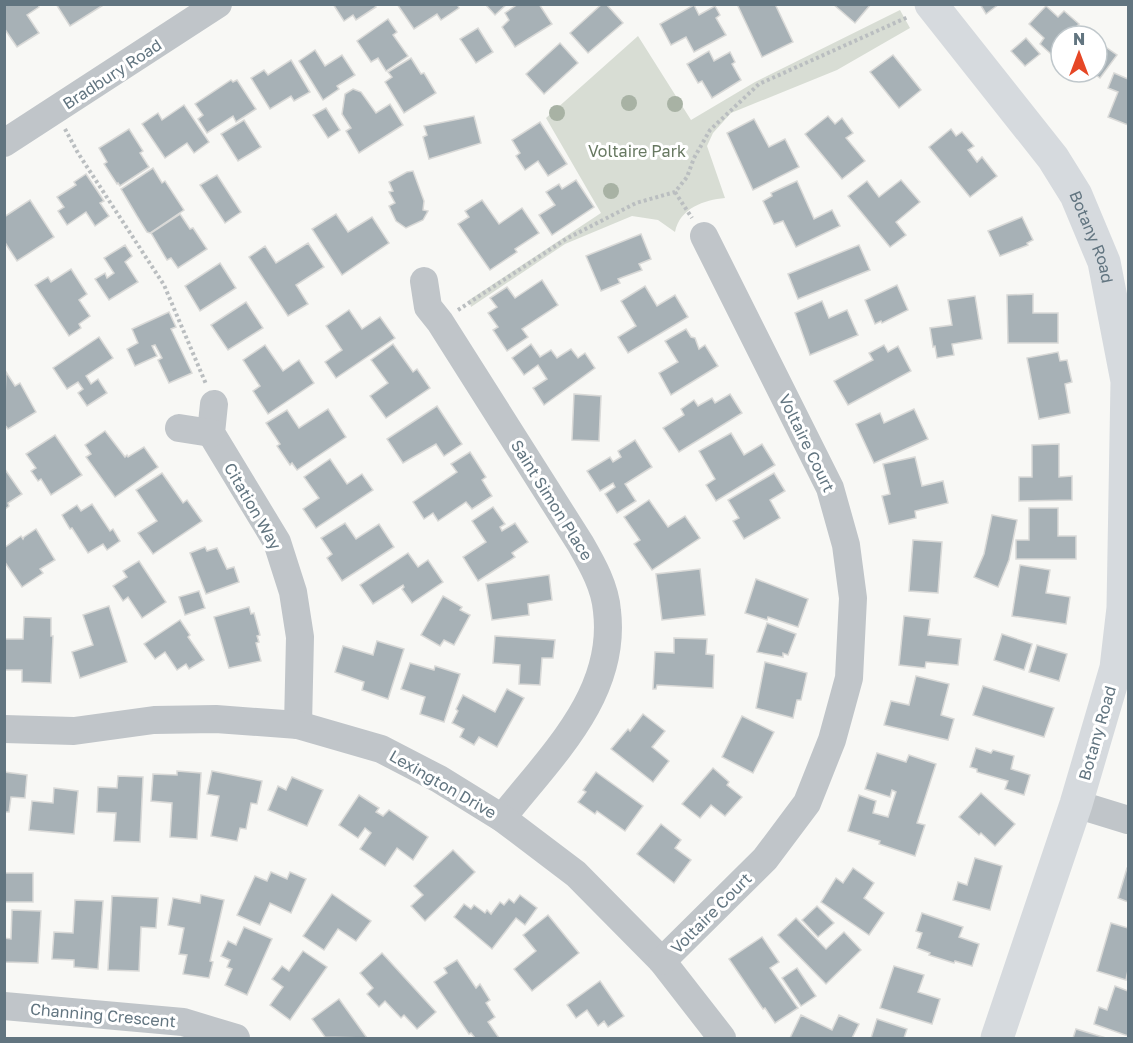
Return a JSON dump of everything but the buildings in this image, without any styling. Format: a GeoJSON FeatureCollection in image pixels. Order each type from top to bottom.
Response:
{"type":"FeatureCollection","features":[{"type":"Feature","properties":{"kind":"main road","name":"Botany Road"},"geometry":{"type":"LineString","coordinates":[[931,5],[1046,150],[1076,195],[1104,262],[1128,388],[1123,608],[1116,668],[1076,804],[998,1038]]}},
{"type":"Feature","properties":{"kind":"street","name":"Bradbury Road"},"geometry":{"type":"LineString","coordinates":[[4,143],[218,4]]}},
{"type":"Feature","properties":{"kind":"street","name":"Voltaire Court"},"geometry":{"type":"LineString","coordinates":[[662,961],[765,859],[807,803],[832,740],[850,667],[853,598],[846,544],[830,488],[704,236]]}},
{"type":"Feature","properties":{"kind":"street","name":"Saint Simon Place"},"geometry":{"type":"LineString","coordinates":[[424,281],[428,307],[440,322],[580,543],[597,572],[608,610],[607,654],[593,696],[577,724],[502,818]]}},
{"type":"Feature","properties":{"kind":"street"},"geometry":{"type":"LineString","coordinates":[[179,428],[211,433],[214,404]]}},
{"type":"Feature","properties":{"kind":"street","name":"Citation Way"},"geometry":{"type":"LineString","coordinates":[[211,433],[277,543],[293,592],[300,637],[298,724]]}},
{"type":"Feature","properties":{"kind":"street","name":"Lexington Drive"},"geometry":{"type":"LineString","coordinates":[[4,729],[74,731],[154,720],[216,719],[298,724],[381,749],[439,779],[502,818],[576,874],[662,961],[722,1038]]}},
{"type":"Feature","properties":{"kind":"street"},"geometry":{"type":"LineString","coordinates":[[1076,804],[1128,820]]}},
{"type":"Feature","properties":{"kind":"street","name":"Channing Crescent"},"geometry":{"type":"LineString","coordinates":[[4,1006],[183,1022],[236,1038]]}},
{"type":"Feature","properties":{"kind":"path"},"geometry":{"type":"LineString","coordinates":[[440,322],[566,239],[636,203],[675,192],[687,177],[694,158],[710,130],[759,84],[931,5]]}},
{"type":"Feature","properties":{"kind":"path"},"geometry":{"type":"LineString","coordinates":[[55,111],[78,153],[164,285],[214,404]]}},
{"type":"Feature","properties":{"kind":"green space","name":"Voltaire Park"},"geometry":{"type":"Polygon","coordinates":[[[900,10],[910,28],[837,70],[731,113],[713,133],[707,146],[725,198],[701,203],[687,211],[675,232],[658,220],[632,216],[565,244],[471,307],[469,300],[601,213],[546,118],[638,36],[691,120],[755,82],[900,10]]]}}]}
